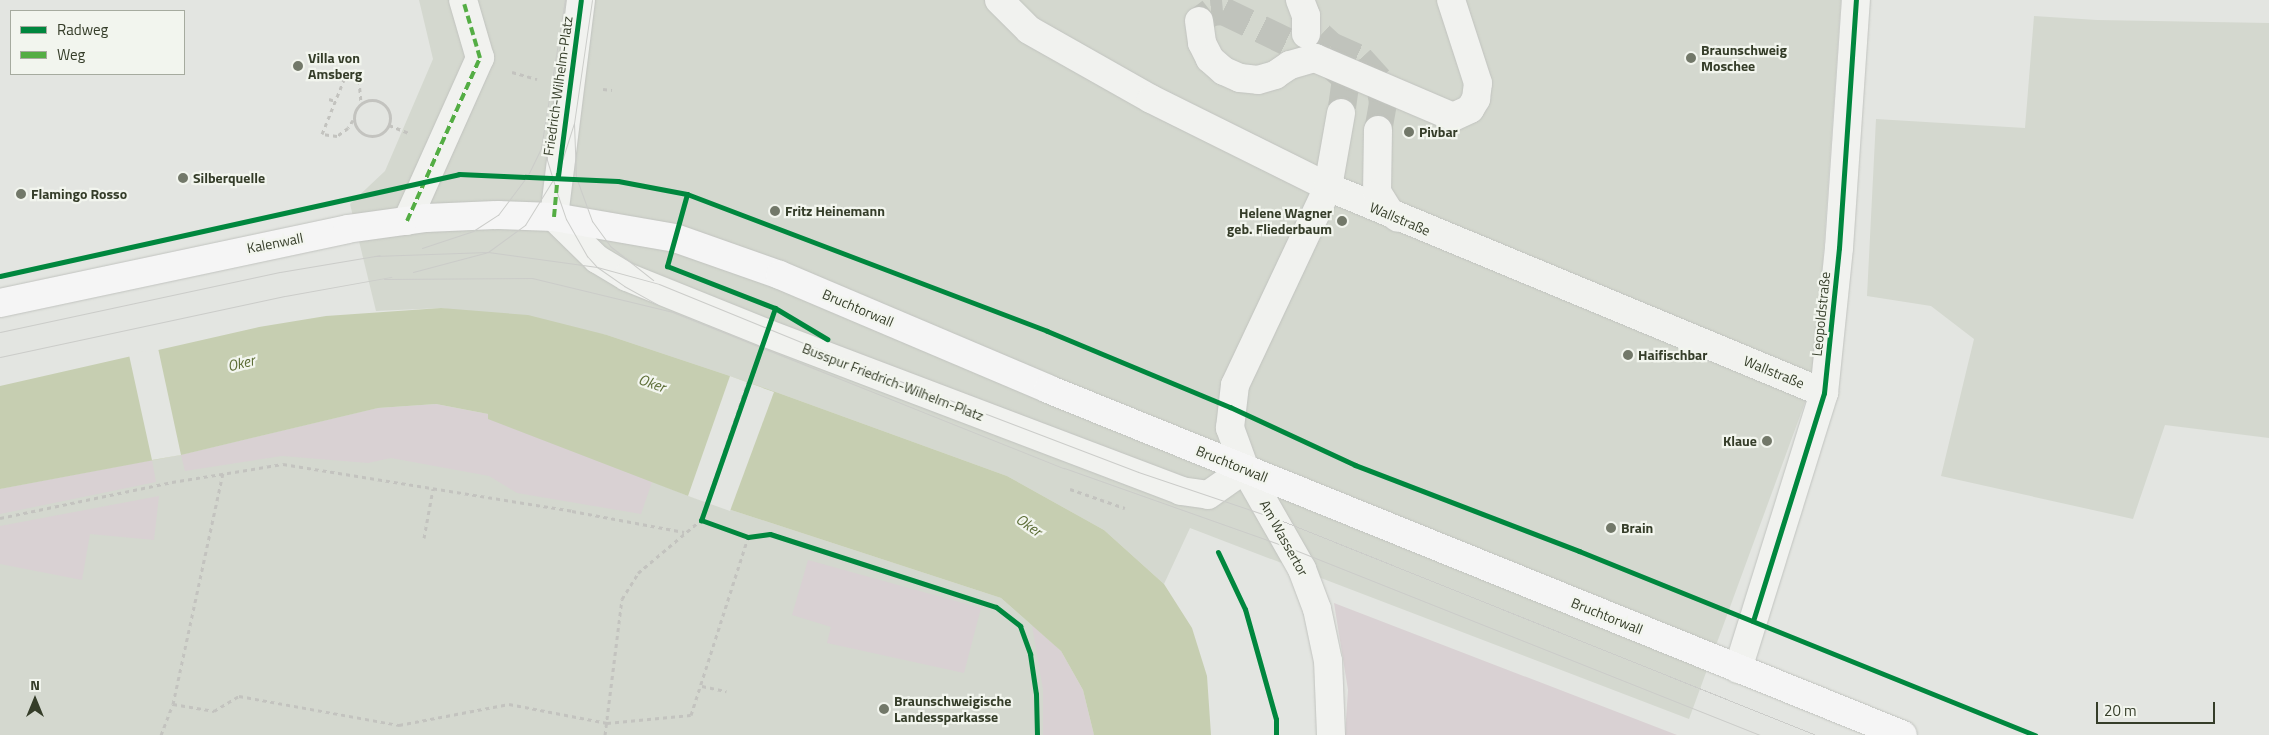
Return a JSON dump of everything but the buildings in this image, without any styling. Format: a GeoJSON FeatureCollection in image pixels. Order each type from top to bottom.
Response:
{"type":"FeatureCollection","features":[{"type":"Feature","properties":{"kind":"main road","name":"Kalenwall"},"geometry":{"type":"LineString","coordinates":[[0,303],[200,258],[347,229],[408,221],[498,215],[554,217]]}},
{"type":"Feature","properties":{"kind":"main road","name":"Bruchtorwall"},"geometry":{"type":"LineString","coordinates":[[554,217],[630,228],[696,244],[780,275],[1245,469],[1903,735]]}},
{"type":"Feature","properties":{"kind":"street"},"geometry":{"type":"LineString","coordinates":[[408,221],[480,58],[463,0]]}},
{"type":"Feature","properties":{"kind":"street","name":"Friedrich-Wilhelm-Platz"},"geometry":{"type":"LineString","coordinates":[[554,217],[581,0]]}},
{"type":"Feature","properties":{"kind":"street","name":"Wallstraße"},"geometry":{"type":"LineString","coordinates":[[999,0],[1029,30],[1151,99],[1328,187],[1403,221],[1824,393]]}},
{"type":"Feature","properties":{"kind":"street"},"geometry":{"type":"LineString","coordinates":[[1300,0],[1306,16],[1306,34]]}},
{"type":"Feature","properties":{"kind":"street"},"geometry":{"type":"LineString","coordinates":[[1199,21],[1202,43],[1210,59],[1224,71],[1240,78],[1258,80],[1275,75],[1303,59],[1315,58],[1453,117],[1470,109],[1478,83],[1451,0]]}},
{"type":"Feature","properties":{"kind":"street","name":"Leopoldstraße"},"geometry":{"type":"LineString","coordinates":[[1738,669],[1824,393],[1839,248],[1856,0]]}},
{"type":"Feature","properties":{"kind":"street","name":"Am Wassertor"},"geometry":{"type":"LineString","coordinates":[[1331,735],[1328,662],[1318,609],[1302,569],[1245,469],[1230,428],[1235,385],[1328,187],[1341,113]]}},
{"type":"Feature","properties":{"kind":"street"},"geometry":{"type":"LineString","coordinates":[[1378,130],[1377,192],[1389,212],[1403,221]]}},
{"type":"Feature","properties":{"kind":"street","name":"Busspur Friedrich-Wilhelm-Platz"},"geometry":{"type":"LineString","coordinates":[[554,217],[597,259],[627,277],[1080,455],[1181,491],[1208,495],[1245,469]]}},
{"type":"Feature","properties":{"kind":"path"},"geometry":{"type":"LineString","coordinates":[[347,72],[359,80],[361,103],[348,128],[337,136],[322,134],[335,102],[347,72]]}},
{"type":"Feature","properties":{"kind":"path"},"geometry":{"type":"LineString","coordinates":[[329,99],[335,102]]}},
{"type":"Feature","properties":{"kind":"path"},"geometry":{"type":"LineString","coordinates":[[353,120],[356,129],[364,135],[383,133],[389,125],[390,115],[387,107],[370,99],[361,103]]}},
{"type":"Feature","properties":{"kind":"path"},"geometry":{"type":"LineString","coordinates":[[389,125],[403,130]]}},
{"type":"Feature","properties":{"kind":"path"},"geometry":{"type":"LineString","coordinates":[[605,735],[622,599],[638,573],[684,532],[701,520],[709,503],[748,382]]}},
{"type":"Feature","properties":{"kind":"path"},"geometry":{"type":"LineString","coordinates":[[0,518],[223,473],[282,464],[684,532]]}},
{"type":"Feature","properties":{"kind":"path"},"geometry":{"type":"LineString","coordinates":[[161,735],[173,704],[223,473]]}},
{"type":"Feature","properties":{"kind":"path"},"geometry":{"type":"LineString","coordinates":[[424,538],[433,489]]}},
{"type":"Feature","properties":{"kind":"path"},"geometry":{"type":"LineString","coordinates":[[173,704],[214,711],[239,696],[399,725],[508,704],[607,723],[691,715],[702,686],[748,537]]}},
{"type":"Feature","properties":{"kind":"path"},"geometry":{"type":"LineString","coordinates":[[702,686],[726,691]]}},
{"type":"Feature","properties":{"kind":"shaded area"},"geometry":{"type":"Polygon","coordinates":[[[419,0],[1841,0],[1815,375],[1689,719],[1190,528],[1164,584],[1104,530],[1007,476],[748,382],[607,335],[441,308],[376,311],[350,204],[385,171],[433,59],[419,0]]]}},
{"type":"Feature","properties":{"kind":"shaded area"},"geometry":{"type":"Polygon","coordinates":[[[2034,16],[2097,20],[2269,23],[2269,438],[2165,425],[2133,519],[1941,476],[1974,339],[1931,306],[1867,296],[1876,119],[2025,128],[2034,16]]]}},
{"type":"Feature","properties":{"kind":"shaded area"},"geometry":{"type":"Polygon","coordinates":[[[436,404],[488,414],[489,419],[652,482],[641,514],[517,493],[489,476],[391,458],[368,463],[282,456],[185,471],[181,455],[378,408],[436,404]]]}},
{"type":"Feature","properties":{"kind":"shaded area","name":"Braunschweigische Landessparkasse"},"geometry":{"type":"Polygon","coordinates":[[[378,408],[488,414],[688,496],[1001,598],[1061,651],[1094,735],[0,735],[0,489],[181,455],[378,408]]]}},
{"type":"Feature","properties":{"kind":"shaded area"},"geometry":{"type":"Polygon","coordinates":[[[152,460],[156,482],[0,514],[0,489],[152,460]]]}},
{"type":"Feature","properties":{"kind":"shaded area"},"geometry":{"type":"Polygon","coordinates":[[[159,496],[154,540],[90,534],[82,580],[0,564],[0,526],[159,496]]]}},
{"type":"Feature","properties":{"kind":"shaded area"},"geometry":{"type":"Polygon","coordinates":[[[808,560],[981,608],[964,673],[827,643],[831,627],[792,615],[808,560]]]}},
{"type":"Feature","properties":{"kind":"shaded area"},"geometry":{"type":"Polygon","coordinates":[[[1334,603],[1677,735],[1345,735],[1348,690],[1334,603]]]}},
{"type":"Feature","properties":{"kind":"shaded area"},"geometry":{"type":"Polygon","coordinates":[[[1032,625],[1061,651],[1083,690],[1094,735],[1043,735],[1043,690],[1032,625]]]}},
{"type":"Feature","properties":{"kind":"water","name":"Oker"},"geometry":{"type":"Polygon","coordinates":[[[441,308],[528,315],[607,335],[748,382],[1007,476],[1104,530],[1164,584],[1192,628],[1207,676],[1211,735],[1094,735],[1083,690],[1061,651],[1001,598],[688,496],[488,419],[488,414],[436,404],[378,408],[181,455],[0,489],[0,386],[259,327],[326,316],[441,308]]]}},
{"type":"Feature","properties":{"kind":"pier"},"geometry":{"type":"Polygon","coordinates":[[[158,348],[181,455],[152,460],[129,355],[158,348]]]}},
{"type":"Feature","properties":{"kind":"pier"},"geometry":{"type":"Polygon","coordinates":[[[730,376],[774,392],[730,511],[688,496],[730,376]]]}},
{"type":"Feature","properties":{"kind":"tunnel"},"geometry":{"type":"LineString","coordinates":[[1199,21],[1211,12],[1223,11],[1327,61],[1346,79],[1341,113]]}},
{"type":"Feature","properties":{"kind":"tunnel"},"geometry":{"type":"LineString","coordinates":[[1320,36],[1331,46],[1360,59],[1379,80],[1383,103],[1378,130]]}},
{"type":"Feature","properties":{"kind":"tram line"},"geometry":{"type":"LineString","coordinates":[[422,248],[473,231],[498,215],[528,175],[541,148],[565,0]]}},
{"type":"Feature","properties":{"kind":"tram line"},"geometry":{"type":"LineString","coordinates":[[592,0],[574,123],[576,177],[592,221],[610,246],[653,280]]}},
{"type":"Feature","properties":{"kind":"tram line"},"geometry":{"type":"LineString","coordinates":[[413,272],[488,252],[525,225],[559,170],[574,123]]}},
{"type":"Feature","properties":{"kind":"tram line"},"geometry":{"type":"LineString","coordinates":[[546,140],[547,160],[566,219],[587,256],[597,267],[624,286],[657,304]]}},
{"type":"Feature","properties":{"kind":"tram line"},"geometry":{"type":"LineString","coordinates":[[374,256],[488,252],[597,267],[659,284],[845,360],[1138,472],[1275,518],[1816,735]]}},
{"type":"Feature","properties":{"kind":"tram line"},"geometry":{"type":"LineString","coordinates":[[0,332],[280,272],[380,255]]}},
{"type":"Feature","properties":{"kind":"tram line"},"geometry":{"type":"LineString","coordinates":[[0,357],[285,296],[391,277]]}},
{"type":"Feature","properties":{"kind":"tram line"},"geometry":{"type":"LineString","coordinates":[[384,279],[532,278],[673,312],[1064,468],[1290,548],[1760,735]]}},
{"type":"Feature","properties":{"kind":"marked path"},"geometry":{"type":"LineString","coordinates":[[407,221],[480,58],[463,0]]}},
{"type":"Feature","properties":{"kind":"marked path"},"geometry":{"type":"LineString","coordinates":[[554,217],[558,173]]}},
{"type":"Feature","properties":{"kind":"cycle path"},"geometry":{"type":"LineString","coordinates":[[558,176],[581,0]]}},
{"type":"Feature","properties":{"kind":"cycle path"},"geometry":{"type":"LineString","coordinates":[[1753,621],[1824,393],[1839,248],[1856,0]]}},
{"type":"Feature","properties":{"kind":"cycle path"},"geometry":{"type":"LineString","coordinates":[[0,276],[459,174],[618,181],[687,194],[1047,331],[1230,407],[1355,465],[1579,551],[2035,735]]}},
{"type":"Feature","properties":{"kind":"cycle path"},"geometry":{"type":"LineString","coordinates":[[687,194],[667,266],[775,308],[827,339]]}},
{"type":"Feature","properties":{"kind":"cycle path"},"geometry":{"type":"LineString","coordinates":[[775,308],[701,520],[748,537],[770,534],[996,607],[1020,626],[1030,654],[1036,694],[1037,735]]}},
{"type":"Feature","properties":{"kind":"cycle path"},"geometry":{"type":"LineString","coordinates":[[1218,552],[1245,609],[1276,719],[1276,735]]}},
{"type":"Feature","properties":{"kind":"place","name":"Braunschweig Moschee"},"geometry":{"type":"Point","coordinates":[1691,58]}},
{"type":"Feature","properties":{"kind":"place","name":"Villa von Amsberg"},"geometry":{"type":"Point","coordinates":[298,66]}},
{"type":"Feature","properties":{"kind":"place","name":"Pivbar"},"geometry":{"type":"Point","coordinates":[1409,132]}},
{"type":"Feature","properties":{"kind":"place","name":"Silberquelle"},"geometry":{"type":"Point","coordinates":[183,178]}},
{"type":"Feature","properties":{"kind":"place","name":"Flamingo Rosso"},"geometry":{"type":"Point","coordinates":[21,194]}},
{"type":"Feature","properties":{"kind":"place","name":"Fritz Heinemann"},"geometry":{"type":"Point","coordinates":[775,211]}},
{"type":"Feature","properties":{"kind":"place","name":"Helene Wagner geb. Fliederbaum"},"geometry":{"type":"Point","coordinates":[1342,221]}},
{"type":"Feature","properties":{"kind":"place","name":"Haifischbar"},"geometry":{"type":"Point","coordinates":[1628,355]}},
{"type":"Feature","properties":{"kind":"place","name":"Klaue"},"geometry":{"type":"Point","coordinates":[1767,441]}},
{"type":"Feature","properties":{"kind":"place","name":"Brain"},"geometry":{"type":"Point","coordinates":[1611,528]}},
{"type":"Feature","properties":{"kind":"place","name":"Braunschweigische Landessparkasse"},"geometry":{"type":"Point","coordinates":[884,709]}}]}
